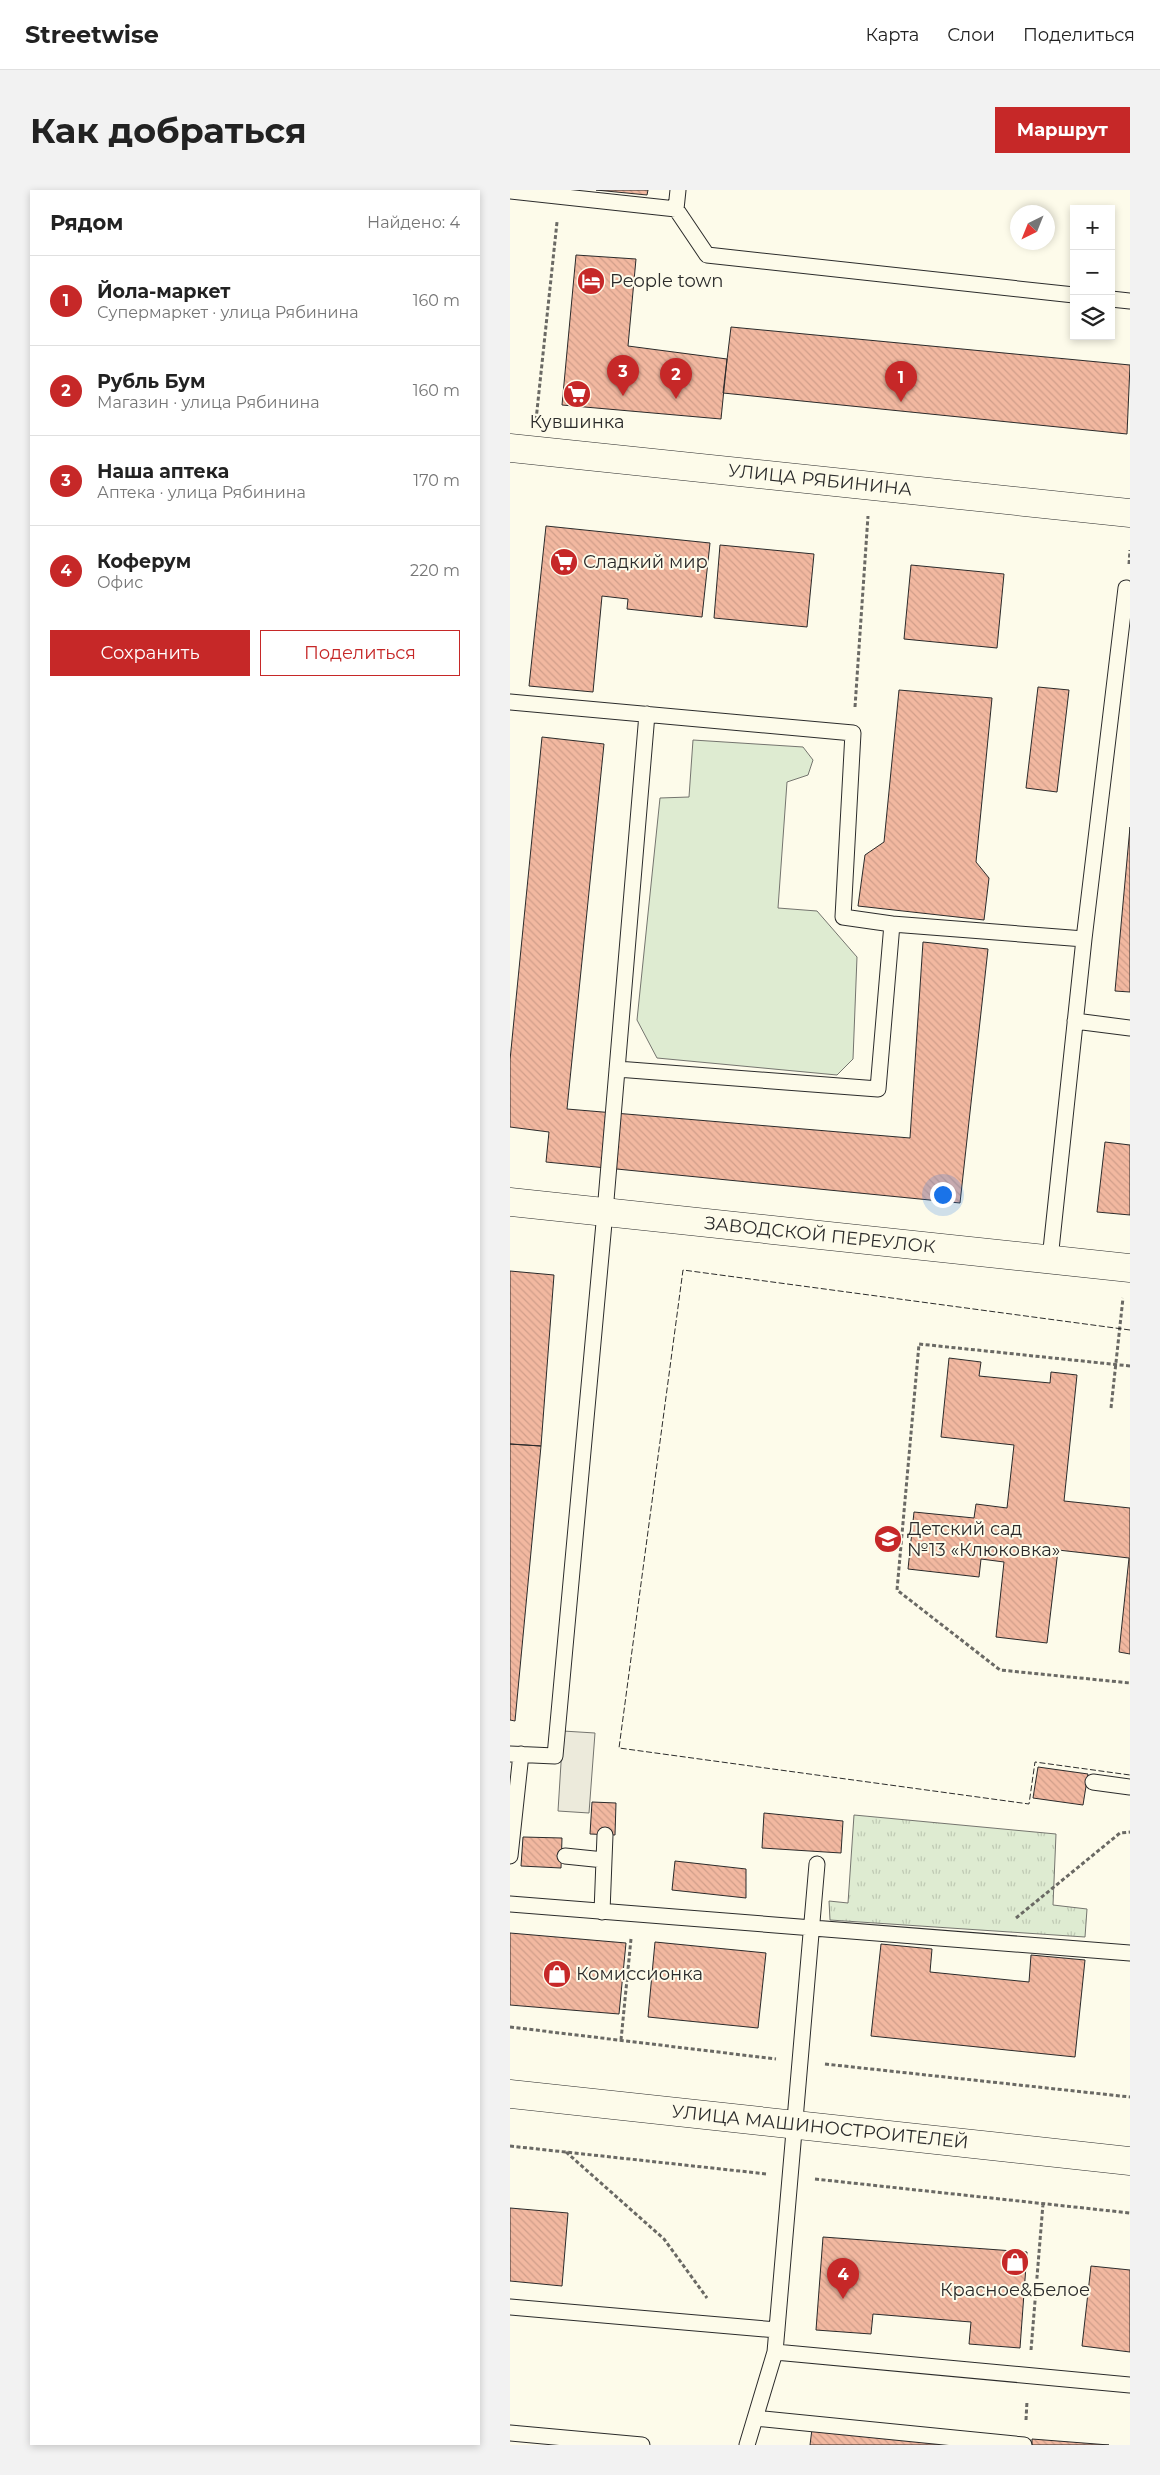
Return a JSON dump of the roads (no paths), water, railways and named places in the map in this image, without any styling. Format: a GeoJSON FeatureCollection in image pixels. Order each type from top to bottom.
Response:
{"type":"FeatureCollection","features":[{"type":"Feature","properties":{"kind":"street","name":"УЛИЦА РЯБИНИНА"},"geometry":{"type":"LineString","coordinates":[[522,449],[1130,513]]}},
{"type":"Feature","properties":{"kind":"street","name":"ЗАВОДСКОЙ ПЕРЕУЛОК"},"geometry":{"type":"LineString","coordinates":[[510,1202],[1128,1268]]}},
{"type":"Feature","properties":{"kind":"street","name":"УЛИЦА МАШИНОСТРОИТЕЛЕЙ"},"geometry":{"type":"LineString","coordinates":[[510,2094],[1130,2161]]}},
{"type":"Feature","properties":{"kind":"lane"},"geometry":{"type":"LineString","coordinates":[[678,190],[676,209],[707,255],[1070,295]]}},
{"type":"Feature","properties":{"kind":"lane"},"geometry":{"type":"LineString","coordinates":[[510,191],[676,209]]}},
{"type":"Feature","properties":{"kind":"lane"},"geometry":{"type":"LineString","coordinates":[[1115,299],[1130,301]]}},
{"type":"Feature","properties":{"kind":"lane"},"geometry":{"type":"LineString","coordinates":[[1050,1259],[1084,938],[1126,588]]}},
{"type":"Feature","properties":{"kind":"lane"},"geometry":{"type":"LineString","coordinates":[[510,702],[853,733],[843,916],[892,924],[1084,938]]}},
{"type":"Feature","properties":{"kind":"lane"},"geometry":{"type":"LineString","coordinates":[[510,1856],[516,1754],[555,1756],[605,1212],[647,714]]}},
{"type":"Feature","properties":{"kind":"lane"},"geometry":{"type":"LineString","coordinates":[[617,1069],[878,1089],[892,924]]}},
{"type":"Feature","properties":{"kind":"lane"},"geometry":{"type":"LineString","coordinates":[[1075,1021],[1130,1028]]}},
{"type":"Feature","properties":{"kind":"lane"},"geometry":{"type":"LineString","coordinates":[[1093,1782],[1130,1787]]}},
{"type":"Feature","properties":{"kind":"lane"},"geometry":{"type":"LineString","coordinates":[[602,1912],[605,1835]]}},
{"type":"Feature","properties":{"kind":"lane"},"geometry":{"type":"LineString","coordinates":[[565,1856],[604,1860]]}},
{"type":"Feature","properties":{"kind":"lane"},"geometry":{"type":"LineString","coordinates":[[746,2445],[775,2352],[817,1864]]}},
{"type":"Feature","properties":{"kind":"lane"},"geometry":{"type":"LineString","coordinates":[[510,1904],[1130,1953]]}},
{"type":"Feature","properties":{"kind":"lane"},"geometry":{"type":"LineString","coordinates":[[510,2307],[777,2330]]}},
{"type":"Feature","properties":{"kind":"lane"},"geometry":{"type":"LineString","coordinates":[[775,2352],[1130,2385]]}},
{"type":"Feature","properties":{"kind":"lane"},"geometry":{"type":"LineString","coordinates":[[755,2418],[1024,2445]]}},
{"type":"Feature","properties":{"kind":"lane"},"geometry":{"type":"LineString","coordinates":[[510,2433],[642,2445]]}},
{"type":"Feature","properties":{"kind":"place","name":"People town"},"geometry":{"type":"Point","coordinates":[591,281]}},
{"type":"Feature","properties":{"kind":"place","name":"Кувшинка"},"geometry":{"type":"Point","coordinates":[577,394]}},
{"type":"Feature","properties":{"kind":"place","name":"Наша аптека"},"geometry":{"type":"Point","coordinates":[623,396]}},
{"type":"Feature","properties":{"kind":"place","name":"Рубль Бум"},"geometry":{"type":"Point","coordinates":[676,399]}},
{"type":"Feature","properties":{"kind":"place","name":"Йола-маркет"},"geometry":{"type":"Point","coordinates":[901,402]}},
{"type":"Feature","properties":{"kind":"place","name":"Сладкий мир"},"geometry":{"type":"Point","coordinates":[564,562]}},
{"type":"Feature","properties":{"kind":"place","name":"Детский сад №13 «Клюковка»"},"geometry":{"type":"Point","coordinates":[888,1539]}},
{"type":"Feature","properties":{"kind":"place","name":"Комиссионка"},"geometry":{"type":"Point","coordinates":[557,1974]}},
{"type":"Feature","properties":{"kind":"place","name":"Красное&Белое"},"geometry":{"type":"Point","coordinates":[1015,2262]}},
{"type":"Feature","properties":{"kind":"place","name":"Коферум"},"geometry":{"type":"Point","coordinates":[843,2299]}}]}
